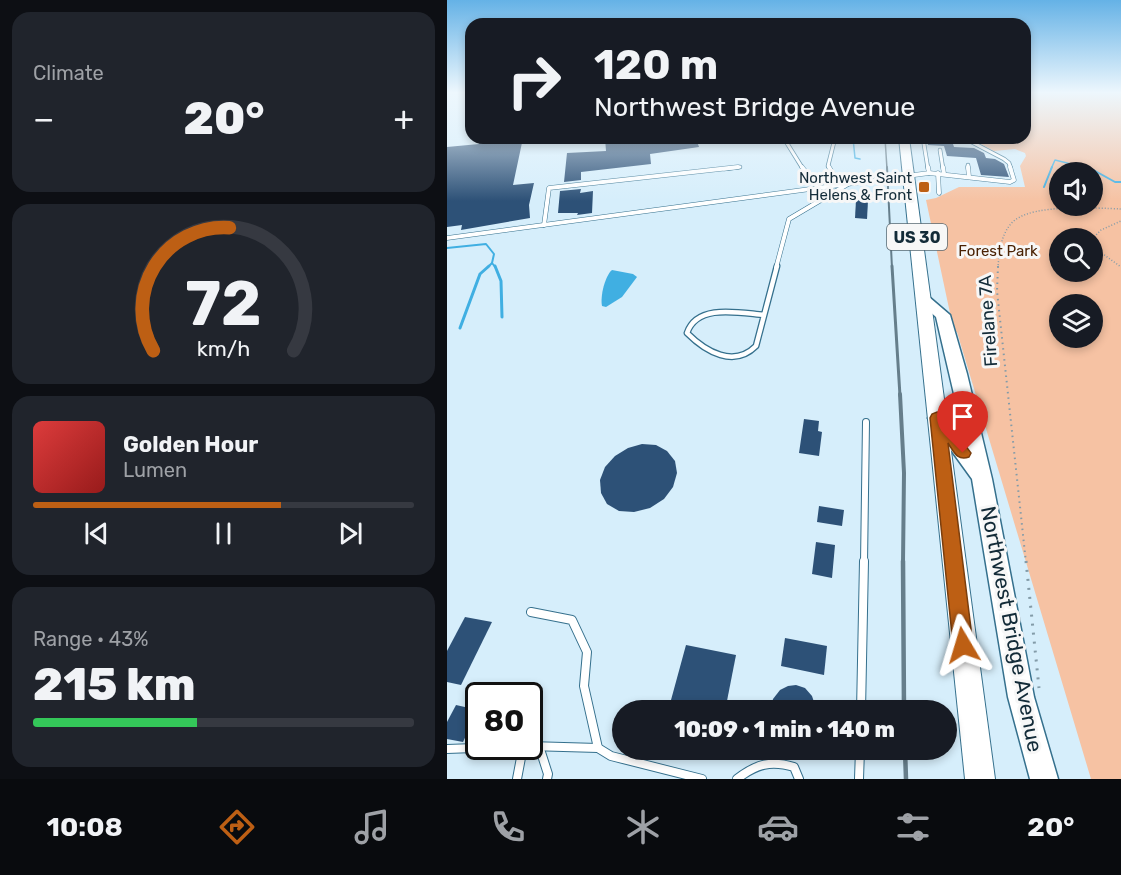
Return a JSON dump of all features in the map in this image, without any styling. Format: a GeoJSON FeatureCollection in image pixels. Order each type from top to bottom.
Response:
{"type":"FeatureCollection","features":[{"type":"Feature","properties":{"kind":"highway","name":"US 30"},"geometry":{"type":"LineString","coordinates":[[906,144],[980,779]]}},
{"type":"Feature","properties":{"kind":"main road","name":"Northwest Bridge Avenue"},"geometry":{"type":"LineString","coordinates":[[924,300],[943,315],[982,479],[1021,697],[1044,779]]}},
{"type":"Feature","properties":{"kind":"main road","name":"Northwest Bridge Avenue"},"geometry":{"type":"LineString","coordinates":[[937,418],[982,479]]}},
{"type":"Feature","properties":{"kind":"lane"},"geometry":{"type":"LineString","coordinates":[[787,144],[796,160],[819,189]]}},
{"type":"Feature","properties":{"kind":"lane"},"geometry":{"type":"LineString","coordinates":[[833,144],[828,166],[833,174],[847,184]]}},
{"type":"Feature","properties":{"kind":"lane"},"geometry":{"type":"LineString","coordinates":[[924,144],[929,173]]}},
{"type":"Feature","properties":{"kind":"lane"},"geometry":{"type":"LineString","coordinates":[[447,238],[747,196],[765,197],[909,175],[929,173],[1010,182],[1014,180],[1008,163],[975,144]]}},
{"type":"Feature","properties":{"kind":"lane"},"geometry":{"type":"LineString","coordinates":[[940,150],[944,174]]}},
{"type":"Feature","properties":{"kind":"lane"},"geometry":{"type":"LineString","coordinates":[[967,165],[969,177]]}},
{"type":"Feature","properties":{"kind":"lane"},"geometry":{"type":"LineString","coordinates":[[544,225],[549,188],[740,167]]}},
{"type":"Feature","properties":{"kind":"lane"},"geometry":{"type":"LineString","coordinates":[[938,174],[939,194]]}},
{"type":"Feature","properties":{"kind":"lane"},"geometry":{"type":"LineString","coordinates":[[764,315],[714,312],[694,320],[688,327],[687,333],[715,352],[739,358],[752,351],[756,346],[789,219],[837,193],[847,184]]}},
{"type":"Feature","properties":{"kind":"lane"},"geometry":{"type":"LineString","coordinates":[[861,700],[866,422]]}},
{"type":"Feature","properties":{"kind":"lane"},"geometry":{"type":"LineString","coordinates":[[531,612],[572,620],[587,652],[584,686],[598,748]]}},
{"type":"Feature","properties":{"kind":"lane"},"geometry":{"type":"LineString","coordinates":[[543,746],[598,748],[611,756],[702,779]]}},
{"type":"Feature","properties":{"kind":"lane"},"geometry":{"type":"LineString","coordinates":[[447,749],[465,748]]}},
{"type":"Feature","properties":{"kind":"lane"},"geometry":{"type":"LineString","coordinates":[[517,779],[521,760]]}},
{"type":"Feature","properties":{"kind":"lane"},"geometry":{"type":"LineString","coordinates":[[541,760],[548,774],[547,779]]}},
{"type":"Feature","properties":{"kind":"lane"},"geometry":{"type":"LineString","coordinates":[[737,779],[761,764],[777,760],[793,767],[799,779]]}},
{"type":"Feature","properties":{"kind":"lane"},"geometry":{"type":"LineString","coordinates":[[859,779],[860,760]]}},
{"type":"Feature","properties":{"kind":"path","name":"Firelane 7A"},"geometry":{"type":"LineString","coordinates":[[1039,696],[997,291],[997,262],[1005,234],[1015,220],[1035,213],[1087,207],[1121,209]]}},
{"type":"Feature","properties":{"kind":"path"},"geometry":{"type":"LineString","coordinates":[[1103,228],[1121,221]]}},
{"type":"Feature","properties":{"kind":"path"},"geometry":{"type":"LineString","coordinates":[[1103,254],[1121,267]]}},
{"type":"Feature","properties":{"kind":"green space","name":"Forest Park"},"geometry":{"type":"Polygon","coordinates":[[[1031,128],[1121,128],[1121,779],[1091,779],[957,332],[954,332],[926,200],[936,198],[959,187],[1025,187],[1020,166],[1026,156],[1025,153],[1015,149],[994,151],[981,144],[1031,144],[1031,128]]]}},
{"type":"Feature","properties":{"kind":"water"},"geometry":{"type":"Polygon","coordinates":[[[612,270],[633,274],[637,277],[622,297],[606,307],[602,306],[602,292],[605,281],[612,270]]]}},
{"type":"Feature","properties":{"kind":"building"},"geometry":{"type":"Polygon","coordinates":[[[522,144],[513,185],[534,183],[529,205],[530,218],[461,230],[462,225],[447,227],[447,147],[522,144]]]}},
{"type":"Feature","properties":{"kind":"building"},"geometry":{"type":"Polygon","coordinates":[[[605,144],[698,144],[699,147],[650,154],[651,164],[581,172],[581,180],[564,182],[567,153],[606,151],[605,144]]]}},
{"type":"Feature","properties":{"kind":"building"},"geometry":{"type":"Polygon","coordinates":[[[953,144],[954,147],[974,148],[984,153],[986,158],[995,159],[1004,164],[1009,177],[981,175],[976,158],[947,156],[944,146],[928,145],[953,144]]]}},
{"type":"Feature","properties":{"kind":"building"},"geometry":{"type":"Polygon","coordinates":[[[581,189],[580,193],[593,191],[592,213],[577,215],[578,213],[558,213],[560,191],[581,189]]]}},
{"type":"Feature","properties":{"kind":"building"},"geometry":{"type":"Polygon","coordinates":[[[856,200],[868,201],[867,219],[855,218],[856,200]]]}},
{"type":"Feature","properties":{"kind":"building"},"geometry":{"type":"Polygon","coordinates":[[[804,419],[819,421],[818,431],[822,432],[819,456],[799,453],[804,419]]]}},
{"type":"Feature","properties":{"kind":"building"},"geometry":{"type":"Polygon","coordinates":[[[642,444],[656,445],[667,451],[675,461],[677,473],[673,487],[664,499],[650,508],[634,512],[619,511],[607,504],[601,493],[600,480],[605,467],[615,456],[628,448],[642,444]]]}},
{"type":"Feature","properties":{"kind":"building"},"geometry":{"type":"Polygon","coordinates":[[[819,506],[844,510],[842,526],[817,522],[819,506]]]}},
{"type":"Feature","properties":{"kind":"building"},"geometry":{"type":"Polygon","coordinates":[[[816,542],[835,545],[832,578],[812,574],[816,542]]]}},
{"type":"Feature","properties":{"kind":"building"},"geometry":{"type":"Polygon","coordinates":[[[465,617],[492,622],[461,685],[447,682],[447,651],[465,617]]]}},
{"type":"Feature","properties":{"kind":"building"},"geometry":{"type":"Polygon","coordinates":[[[785,638],[827,646],[824,675],[781,666],[785,638]]]}},
{"type":"Feature","properties":{"kind":"building"},"geometry":{"type":"Polygon","coordinates":[[[686,645],[736,655],[727,700],[671,700],[686,645]]]}},
{"type":"Feature","properties":{"kind":"building"},"geometry":{"type":"Polygon","coordinates":[[[796,685],[805,688],[813,700],[773,700],[780,690],[796,685]]]}},
{"type":"Feature","properties":{"kind":"building"},"geometry":{"type":"Polygon","coordinates":[[[456,705],[465,707],[463,742],[447,739],[447,722],[456,705]]]}},
{"type":"Feature","properties":{"kind":"waterway"},"geometry":{"type":"LineString","coordinates":[[854,144],[855,158],[860,159]]}},
{"type":"Feature","properties":{"kind":"waterway"},"geometry":{"type":"LineString","coordinates":[[1054,162],[1055,160],[1063,162]]}},
{"type":"Feature","properties":{"kind":"waterway"},"geometry":{"type":"LineString","coordinates":[[1044,187],[1049,174]]}},
{"type":"Feature","properties":{"kind":"waterway"},"geometry":{"type":"LineString","coordinates":[[1103,175],[1115,182],[1121,182]]}},
{"type":"Feature","properties":{"kind":"waterway"},"geometry":{"type":"LineString","coordinates":[[447,248],[486,244],[494,254],[492,263]]}},
{"type":"Feature","properties":{"kind":"waterway"},"geometry":{"type":"LineString","coordinates":[[489,266],[492,263]]}},
{"type":"Feature","properties":{"kind":"waterway"},"geometry":{"type":"LineString","coordinates":[[492,263],[496,268]]}},
{"type":"Feature","properties":{"kind":"waterway"},"geometry":{"type":"LineString","coordinates":[[460,328],[480,274],[489,266]]}},
{"type":"Feature","properties":{"kind":"waterway"},"geometry":{"type":"LineString","coordinates":[[496,268],[501,281],[502,317]]}},
{"type":"Feature","properties":{"kind":"railway"},"geometry":{"type":"LineString","coordinates":[[885,144],[887,169]]}},
{"type":"Feature","properties":{"kind":"railway"},"geometry":{"type":"LineString","coordinates":[[887,167],[892,268]]}},
{"type":"Feature","properties":{"kind":"railway"},"geometry":{"type":"LineString","coordinates":[[892,266],[900,396]]}},
{"type":"Feature","properties":{"kind":"railway"},"geometry":{"type":"LineString","coordinates":[[900,394],[904,473],[903,562]]}},
{"type":"Feature","properties":{"kind":"railway"},"geometry":{"type":"LineString","coordinates":[[903,562],[904,700]]}},
{"type":"Feature","properties":{"kind":"railway"},"geometry":{"type":"LineString","coordinates":[[905,760],[906,779]]}},
{"type":"Feature","properties":{"kind":"place","name":"Northwest Saint Helens & Front"},"geometry":{"type":"Point","coordinates":[924,187]}},
{"type":"Feature","properties":{"kind":"route"},"geometry":{"type":"LineString","coordinates":[[963,453],[937,418],[963,645]]}}]}
